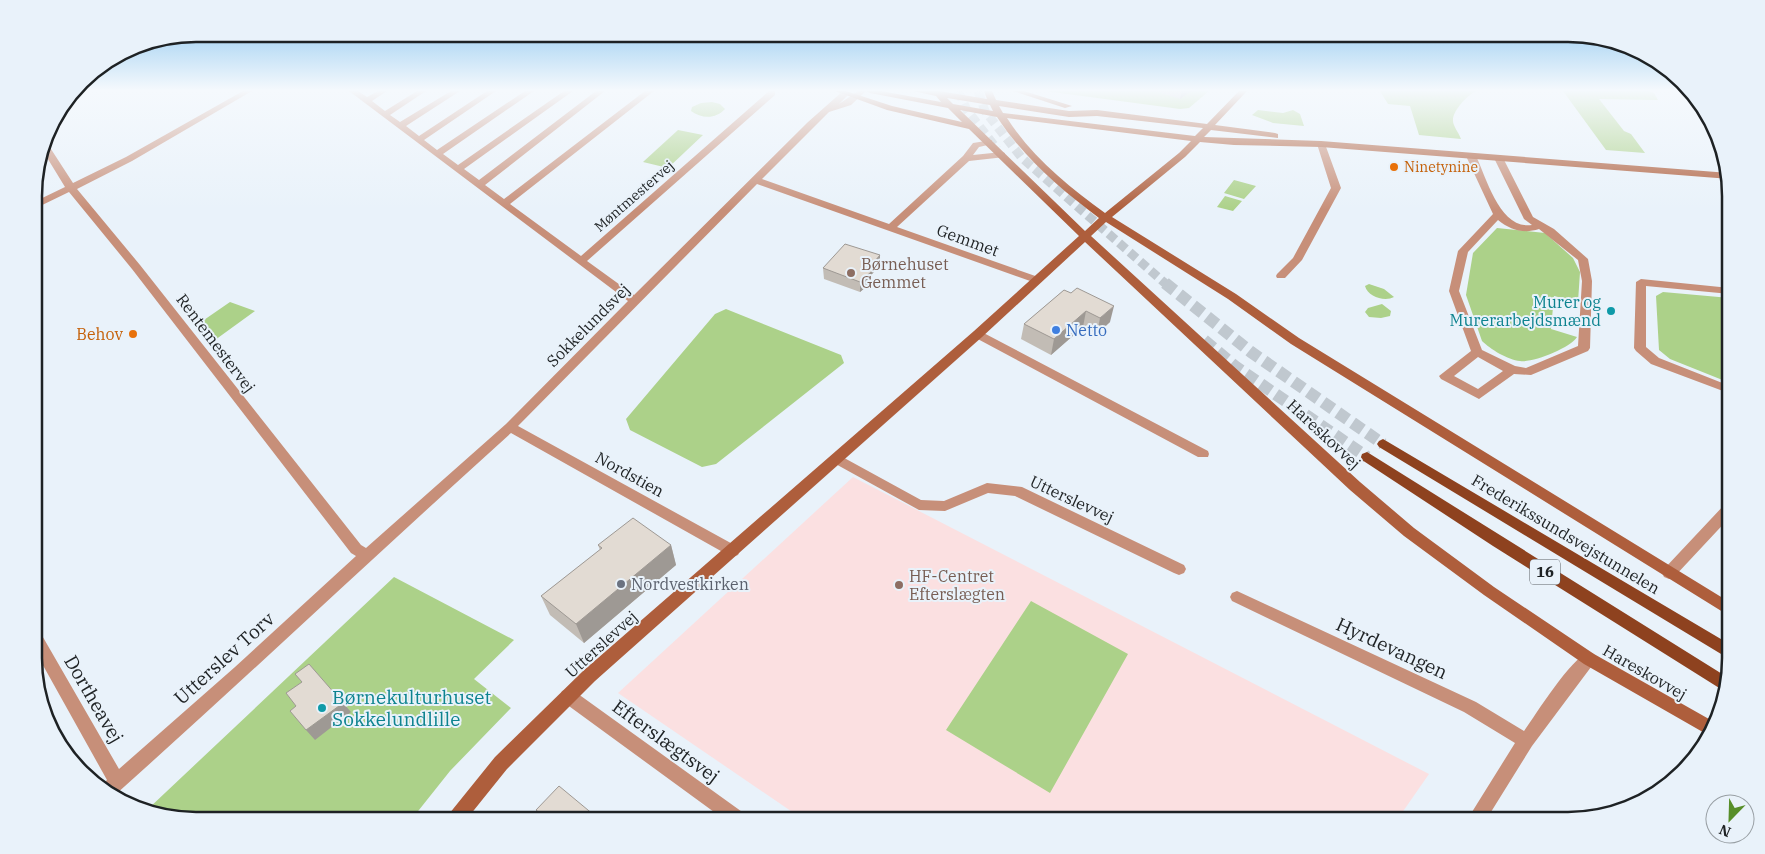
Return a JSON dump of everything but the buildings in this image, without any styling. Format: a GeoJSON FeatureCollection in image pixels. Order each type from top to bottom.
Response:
{"type":"FeatureCollection","features":[{"type":"Feature","properties":{"kind":"main road","name":"Frederikssundsvejstunnelen"},"geometry":{"type":"LineString","coordinates":[[1383,444],[1722,648]]}},
{"type":"Feature","properties":{"kind":"main road","name":"16"},"geometry":{"type":"LineString","coordinates":[[1367,457],[1506,547],[1721,681]]}},
{"type":"Feature","properties":{"kind":"street"},"geometry":{"type":"LineString","coordinates":[[43,202],[128,159],[177,131]]}},
{"type":"Feature","properties":{"kind":"street"},"geometry":{"type":"LineString","coordinates":[[406,131],[636,302]]}},
{"type":"Feature","properties":{"kind":"street"},"geometry":{"type":"LineString","coordinates":[[418,140],[432,131]]}},
{"type":"Feature","properties":{"kind":"street"},"geometry":{"type":"LineString","coordinates":[[437,154],[471,131]]}},
{"type":"Feature","properties":{"kind":"street"},"geometry":{"type":"LineString","coordinates":[[458,169],[512,131]]}},
{"type":"Feature","properties":{"kind":"street"},"geometry":{"type":"LineString","coordinates":[[478,185],[548,131]]}},
{"type":"Feature","properties":{"kind":"street"},"geometry":{"type":"LineString","coordinates":[[504,204],[598,131]]}},
{"type":"Feature","properties":{"kind":"street","name":"Møntmestervej"},"geometry":{"type":"LineString","coordinates":[[581,261],[729,131]]}},
{"type":"Feature","properties":{"kind":"street","name":"Sokkelundsvej"},"geometry":{"type":"LineString","coordinates":[[367,555],[510,427],[804,131]]}},
{"type":"Feature","properties":{"kind":"street","name":"Hareskovvej"},"geometry":{"type":"LineString","coordinates":[[978,131],[1059,213],[1347,480],[1408,532],[1489,591],[1589,659],[1707,726]]}},
{"type":"Feature","properties":{"kind":"street"},"geometry":{"type":"LineString","coordinates":[[1010,131],[1019,143],[1042,166],[1106,217],[1225,292],[1303,346],[1722,605]]}},
{"type":"Feature","properties":{"kind":"street"},"geometry":{"type":"LineString","coordinates":[[1119,131],[1234,142],[1322,144],[1721,175]]}},
{"type":"Feature","properties":{"kind":"street","name":"Utterslevvej"},"geometry":{"type":"LineString","coordinates":[[568,696],[978,334],[1106,217],[1182,155],[1206,131]]}},
{"type":"Feature","properties":{"kind":"street"},"geometry":{"type":"LineString","coordinates":[[1240,131],[1322,144]]}},
{"type":"Feature","properties":{"kind":"street"},"geometry":{"type":"LineString","coordinates":[[890,228],[966,158],[976,145],[989,142]]}},
{"type":"Feature","properties":{"kind":"street"},"geometry":{"type":"LineString","coordinates":[[1281,276],[1297,260],[1336,188],[1322,144]]}},
{"type":"Feature","properties":{"kind":"street","name":"Rentemestervej"},"geometry":{"type":"LineString","coordinates":[[49,153],[71,188],[136,266],[356,549],[367,555]]}},
{"type":"Feature","properties":{"kind":"street"},"geometry":{"type":"LineString","coordinates":[[966,158],[1002,155]]}},
{"type":"Feature","properties":{"kind":"street"},"geometry":{"type":"LineString","coordinates":[[1471,156],[1504,223],[1518,228],[1533,229],[1540,225]]}},
{"type":"Feature","properties":{"kind":"street"},"geometry":{"type":"LineString","coordinates":[[1498,158],[1529,219],[1550,231],[1583,259],[1587,281],[1584,348],[1527,372],[1512,370],[1477,352],[1454,291],[1463,251],[1498,214]]}},
{"type":"Feature","properties":{"kind":"street","name":"Gemmet"},"geometry":{"type":"LineString","coordinates":[[755,180],[1037,280]]}},
{"type":"Feature","properties":{"kind":"street"},"geometry":{"type":"LineString","coordinates":[[1722,290],[1641,282],[1640,348],[1655,361],[1722,387]]}},
{"type":"Feature","properties":{"kind":"street"},"geometry":{"type":"LineString","coordinates":[[978,334],[1203,454]]}},
{"type":"Feature","properties":{"kind":"street"},"geometry":{"type":"LineString","coordinates":[[1477,352],[1445,376],[1479,395],[1512,370]]}},
{"type":"Feature","properties":{"kind":"street","name":"Nordstien"},"geometry":{"type":"LineString","coordinates":[[510,427],[733,551]]}},
{"type":"Feature","properties":{"kind":"street","name":"Utterslevvej"},"geometry":{"type":"LineString","coordinates":[[837,459],[919,505],[945,506],[987,488],[1017,492],[1179,569]]}},
{"type":"Feature","properties":{"kind":"street"},"geometry":{"type":"LineString","coordinates":[[1669,573],[1722,517]]}},
{"type":"Feature","properties":{"kind":"street","name":"Utterslev Torv"},"geometry":{"type":"LineString","coordinates":[[113,785],[241,672],[367,555]]}},
{"type":"Feature","properties":{"kind":"street","name":"Hyrdevangen"},"geometry":{"type":"LineString","coordinates":[[1237,597],[1470,707],[1526,741]]}},
{"type":"Feature","properties":{"kind":"street","name":"Dortheavej"},"geometry":{"type":"LineString","coordinates":[[42,650],[113,785]]}},
{"type":"Feature","properties":{"kind":"street"},"geometry":{"type":"LineString","coordinates":[[1482,811],[1526,741],[1577,671],[1589,659]]}},
{"type":"Feature","properties":{"kind":"street"},"geometry":{"type":"LineString","coordinates":[[462,812],[502,762],[568,696]]}},
{"type":"Feature","properties":{"kind":"street","name":"Efterslægtsvej"},"geometry":{"type":"LineString","coordinates":[[568,696],[727,812]]}},
{"type":"Feature","properties":{"kind":"shaded area","name":"HF-Centret Efterslægten"},"geometry":{"type":"Polygon","coordinates":[[[853,477],[1429,774],[1403,811],[792,812],[618,693],[853,477]]]}},
{"type":"Feature","properties":{"kind":"green space"},"geometry":{"type":"Polygon","coordinates":[[[677,131],[703,135],[668,168],[643,162],[677,131]]]}},
{"type":"Feature","properties":{"kind":"green space"},"geometry":{"type":"Polygon","coordinates":[[[1418,131],[1457,131],[1461,139],[1419,135],[1418,131]]]}},
{"type":"Feature","properties":{"kind":"green space"},"geometry":{"type":"Polygon","coordinates":[[[1592,131],[1624,131],[1631,134],[1645,153],[1606,150],[1592,131]]]}},
{"type":"Feature","properties":{"kind":"green space"},"geometry":{"type":"Polygon","coordinates":[[[1234,180],[1256,186],[1244,199],[1224,193],[1234,180]]]}},
{"type":"Feature","properties":{"kind":"green space"},"geometry":{"type":"Polygon","coordinates":[[[1225,196],[1242,201],[1233,211],[1217,207],[1225,196]]]}},
{"type":"Feature","properties":{"kind":"green space"},"geometry":{"type":"Polygon","coordinates":[[[1497,228],[1545,233],[1573,258],[1580,272],[1578,302],[1554,296],[1551,329],[1577,337],[1567,346],[1533,360],[1520,361],[1500,354],[1482,341],[1466,295],[1473,253],[1497,228]]]}},
{"type":"Feature","properties":{"kind":"green space"},"geometry":{"type":"Polygon","coordinates":[[[1369,284],[1384,289],[1394,297],[1382,299],[1373,296],[1365,286],[1369,284]]]}},
{"type":"Feature","properties":{"kind":"green space"},"geometry":{"type":"Polygon","coordinates":[[[1663,292],[1722,297],[1722,380],[1670,359],[1659,350],[1656,296],[1663,292]]]}},
{"type":"Feature","properties":{"kind":"green space"},"geometry":{"type":"Polygon","coordinates":[[[230,302],[255,311],[215,340],[201,322],[230,302]]]}},
{"type":"Feature","properties":{"kind":"green space"},"geometry":{"type":"Polygon","coordinates":[[[1382,304],[1391,311],[1390,316],[1381,318],[1369,317],[1365,312],[1368,308],[1382,304]]]}},
{"type":"Feature","properties":{"kind":"green space"},"geometry":{"type":"Polygon","coordinates":[[[726,309],[841,355],[844,363],[716,464],[702,467],[630,430],[626,419],[715,314],[726,309]]]}},
{"type":"Feature","properties":{"kind":"green space"},"geometry":{"type":"Polygon","coordinates":[[[394,577],[514,640],[474,679],[511,708],[450,771],[417,812],[196,812],[166,809],[152,805],[394,577]]]}},
{"type":"Feature","properties":{"kind":"green space"},"geometry":{"type":"Polygon","coordinates":[[[1031,601],[1128,654],[1050,793],[946,730],[1031,601]]]}},
{"type":"Feature","properties":{"kind":"tunnel"},"geometry":{"type":"LineString","coordinates":[[983,131],[997,149]]}},
{"type":"Feature","properties":{"kind":"tunnel"},"geometry":{"type":"LineString","coordinates":[[1001,131],[1022,158],[1166,284]]}},
{"type":"Feature","properties":{"kind":"tunnel"},"geometry":{"type":"LineString","coordinates":[[1165,283],[1251,352],[1383,444]]}},
{"type":"Feature","properties":{"kind":"tunnel"},"geometry":{"type":"LineString","coordinates":[[1204,340],[1236,367],[1367,457]]}},
{"type":"Feature","properties":{"kind":"place","name":"Ninetynine"},"geometry":{"type":"Point","coordinates":[1394,167]}},
{"type":"Feature","properties":{"kind":"place","name":"Børnehuset Gemmet"},"geometry":{"type":"Point","coordinates":[851,273]}},
{"type":"Feature","properties":{"kind":"place","name":"Murer og Murerarbejdsmænd"},"geometry":{"type":"Point","coordinates":[1611,311]}},
{"type":"Feature","properties":{"kind":"place","name":"Netto"},"geometry":{"type":"Point","coordinates":[1056,330]}},
{"type":"Feature","properties":{"kind":"place","name":"Behov"},"geometry":{"type":"Point","coordinates":[133,334]}},
{"type":"Feature","properties":{"kind":"place","name":"Nordvestkirken"},"geometry":{"type":"Point","coordinates":[621,584]}},
{"type":"Feature","properties":{"kind":"place","name":"HF-Centret Efterslægten"},"geometry":{"type":"Point","coordinates":[899,585]}},
{"type":"Feature","properties":{"kind":"place","name":"Børnekulturhuset Sokkelundlille"},"geometry":{"type":"Point","coordinates":[322,708]}}]}
